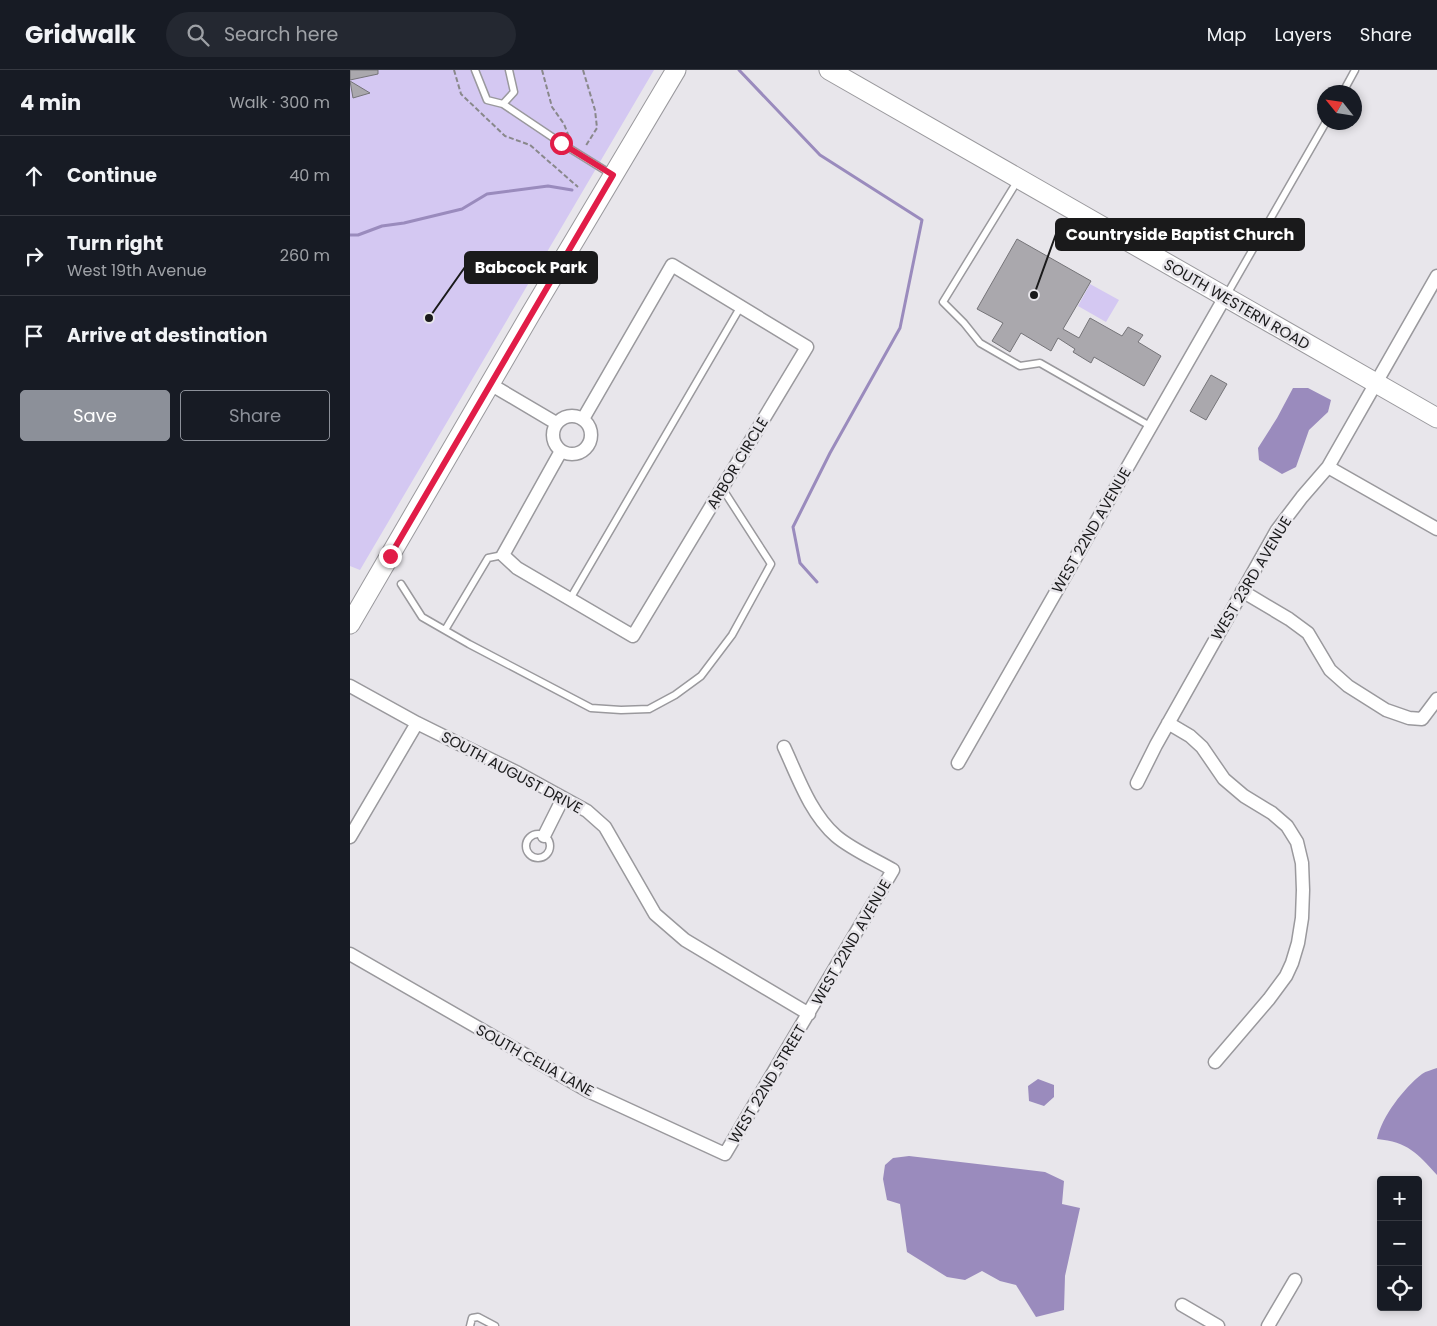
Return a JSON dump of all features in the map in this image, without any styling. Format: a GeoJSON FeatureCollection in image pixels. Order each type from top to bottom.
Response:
{"type":"FeatureCollection","features":[{"type":"Feature","properties":{"kind":"street"},"geometry":{"type":"LineString","coordinates":[[350,624],[676,70]]}},
{"type":"Feature","properties":{"kind":"street","name":"SOUTH WESTERN ROAD"},"geometry":{"type":"LineString","coordinates":[[829,70],[1437,418]]}},
{"type":"Feature","properties":{"kind":"street","name":"ARBOR CIRCLE"},"geometry":{"type":"LineString","coordinates":[[503,555],[517,568],[633,636],[807,347],[672,265],[582,419]]}},
{"type":"Feature","properties":{"kind":"street","name":"WEST 23RD AVENUE"},"geometry":{"type":"LineString","coordinates":[[1137,784],[1168,723],[1276,530],[1328,468],[1437,276]]}},
{"type":"Feature","properties":{"kind":"street","name":"WEST 22ND AVENUE"},"geometry":{"type":"LineString","coordinates":[[958,764],[1225,297]]}},
{"type":"Feature","properties":{"kind":"street"},"geometry":{"type":"LineString","coordinates":[[490,384],[556,423]]}},
{"type":"Feature","properties":{"kind":"street"},"geometry":{"type":"LineString","coordinates":[[572,416],[582,419],[587,423],[591,434],[588,446],[578,453],[572,454],[561,451],[553,441],[553,429],[556,423],[561,419],[572,416]]}},
{"type":"Feature","properties":{"kind":"street"},"geometry":{"type":"LineString","coordinates":[[503,555],[561,451]]}},
{"type":"Feature","properties":{"kind":"street"},"geometry":{"type":"LineString","coordinates":[[1328,468],[1437,529]]}},
{"type":"Feature","properties":{"kind":"street"},"geometry":{"type":"LineString","coordinates":[[1242,592],[1289,619],[1308,633],[1330,670],[1348,686],[1386,710],[1409,718],[1422,718],[1437,699]]}},
{"type":"Feature","properties":{"kind":"street","name":"SOUTH AUGUST DRIVE"},"geometry":{"type":"LineString","coordinates":[[350,686],[587,811],[605,827],[656,914],[685,940],[809,1014]]}},
{"type":"Feature","properties":{"kind":"street"},"geometry":{"type":"LineString","coordinates":[[350,837],[417,723]]}},
{"type":"Feature","properties":{"kind":"street"},"geometry":{"type":"LineString","coordinates":[[1168,723],[1190,736],[1202,748],[1224,779],[1287,826],[1297,842],[1302,863],[1302,918],[1298,943],[1292,963],[1286,976],[1269,999],[1214,1062]]}},
{"type":"Feature","properties":{"kind":"street","name":"WEST 22ND AVENUE"},"geometry":{"type":"LineString","coordinates":[[784,746],[806,796],[823,824],[838,838],[893,870],[809,1014]]}},
{"type":"Feature","properties":{"kind":"street"},"geometry":{"type":"LineString","coordinates":[[544,836],[563,798]]}},
{"type":"Feature","properties":{"kind":"street","name":"SOUTH CELIA LANE"},"geometry":{"type":"LineString","coordinates":[[350,954],[588,1091],[725,1154]]}},
{"type":"Feature","properties":{"kind":"street","name":"WEST 22ND STREET"},"geometry":{"type":"LineString","coordinates":[[725,1154],[809,1014]]}},
{"type":"Feature","properties":{"kind":"street"},"geometry":{"type":"LineString","coordinates":[[1268,1326],[1295,1280]]}},
{"type":"Feature","properties":{"kind":"street"},"geometry":{"type":"LineString","coordinates":[[1182,1305],[1218,1326]]}},
{"type":"Feature","properties":{"kind":"lane"},"geometry":{"type":"LineString","coordinates":[[476,70],[487,100],[503,104],[613,175]]}},
{"type":"Feature","properties":{"kind":"lane"},"geometry":{"type":"LineString","coordinates":[[503,104],[514,92],[508,70]]}},
{"type":"Feature","properties":{"kind":"lane"},"geometry":{"type":"LineString","coordinates":[[1347,85],[1355,70]]}},
{"type":"Feature","properties":{"kind":"lane"},"geometry":{"type":"LineString","coordinates":[[1225,297],[1321,130]]}},
{"type":"Feature","properties":{"kind":"lane"},"geometry":{"type":"LineString","coordinates":[[1019,179],[943,302],[964,323],[980,343],[1020,366],[1040,363],[1150,426]]}},
{"type":"Feature","properties":{"kind":"lane"},"geometry":{"type":"LineString","coordinates":[[570,599],[740,306]]}},
{"type":"Feature","properties":{"kind":"lane"},"geometry":{"type":"LineString","coordinates":[[401,584],[422,617],[591,708],[649,709],[675,695],[701,676],[732,635],[771,564],[722,488]]}},
{"type":"Feature","properties":{"kind":"lane"},"geometry":{"type":"LineString","coordinates":[[445,630],[488,558],[503,555]]}},
{"type":"Feature","properties":{"kind":"lane"},"geometry":{"type":"LineString","coordinates":[[470,1326],[472,1318],[478,1317],[495,1326]]}},
{"type":"Feature","properties":{"kind":"path"},"geometry":{"type":"LineString","coordinates":[[454,70],[461,94],[505,136],[530,145],[578,187]]}},
{"type":"Feature","properties":{"kind":"path"},"geometry":{"type":"LineString","coordinates":[[542,70],[552,107],[564,124],[571,143],[580,154],[597,128],[595,110],[583,70]]}},
{"type":"Feature","properties":{"kind":"shaded area"},"geometry":{"type":"Polygon","coordinates":[[[350,70],[654,70],[360,570],[350,566],[350,70]]]}},
{"type":"Feature","properties":{"kind":"shaded area"},"geometry":{"type":"Polygon","coordinates":[[[1090,284],[1119,300],[1106,322],[1078,306],[1090,284]]]}},
{"type":"Feature","properties":{"kind":"shaded area"},"geometry":{"type":"Polygon","coordinates":[[[1293,388],[1308,388],[1331,400],[1328,412],[1309,430],[1296,467],[1282,474],[1259,460],[1258,448],[1293,388]]]}},
{"type":"Feature","properties":{"kind":"shaded area"},"geometry":{"type":"Polygon","coordinates":[[[1437,1068],[1437,1175],[1411,1150],[1397,1143],[1377,1139],[1384,1121],[1401,1095],[1422,1074],[1437,1068]]]}},
{"type":"Feature","properties":{"kind":"shaded area"},"geometry":{"type":"Polygon","coordinates":[[[1038,1079],[1054,1085],[1054,1097],[1044,1106],[1029,1101],[1028,1086],[1038,1079]]]}},
{"type":"Feature","properties":{"kind":"shaded area"},"geometry":{"type":"Polygon","coordinates":[[[909,1156],[1045,1172],[1064,1181],[1062,1204],[1080,1208],[1065,1276],[1064,1310],[1036,1317],[1016,1285],[1000,1281],[982,1271],[965,1280],[947,1277],[907,1252],[900,1204],[887,1200],[883,1179],[885,1165],[893,1158],[909,1156]]]}},
{"type":"Feature","properties":{"kind":"building"},"geometry":{"type":"Polygon","coordinates":[[[350,70],[378,70],[378,74],[350,80],[350,70]]]}},
{"type":"Feature","properties":{"kind":"building"},"geometry":{"type":"Polygon","coordinates":[[[350,81],[370,93],[353,98],[350,81]]]}},
{"type":"Feature","properties":{"kind":"building"},"geometry":{"type":"Polygon","coordinates":[[[1017,239],[1091,281],[1063,329],[1079,338],[1090,318],[1122,336],[1128,327],[1143,335],[1138,342],[1161,356],[1144,386],[1094,357],[1091,363],[1073,352],[1075,349],[1058,338],[1051,351],[1021,333],[1010,352],[992,341],[1003,323],[977,309],[1017,239]]]}},
{"type":"Feature","properties":{"kind":"building"},"geometry":{"type":"Polygon","coordinates":[[[1211,375],[1227,384],[1206,420],[1190,411],[1211,375]]]}},
{"type":"Feature","properties":{"kind":"waterway"},"geometry":{"type":"LineString","coordinates":[[739,70],[820,155],[922,220],[900,328],[830,453],[793,527],[800,563],[817,582]]}},
{"type":"Feature","properties":{"kind":"waterway"},"geometry":{"type":"LineString","coordinates":[[350,235],[358,235],[382,226],[404,223],[462,209],[487,194],[548,186],[572,190]]}},
{"type":"Feature","properties":{"kind":"place","name":"Countryside Baptist Church"},"geometry":{"type":"Point","coordinates":[1034,295]}},
{"type":"Feature","properties":{"kind":"place","name":"Babcock Park"},"geometry":{"type":"Point","coordinates":[429,318]}},
{"type":"Feature","properties":{"kind":"route"},"geometry":{"type":"LineString","coordinates":[[390,556],[613,175],[561,143]]}}]}
